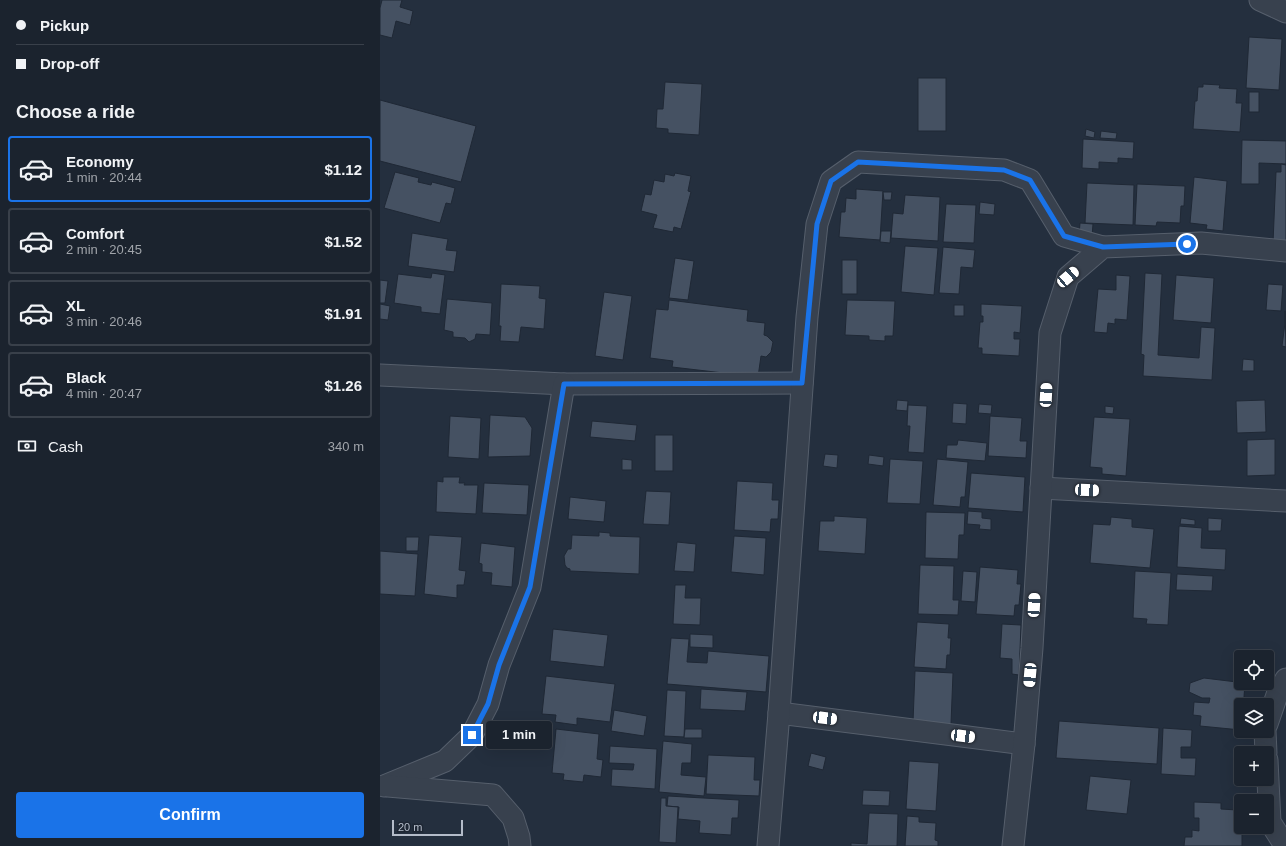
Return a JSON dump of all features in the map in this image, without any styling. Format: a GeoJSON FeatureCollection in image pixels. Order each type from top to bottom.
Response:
{"type":"FeatureCollection","features":[{"type":"Feature","properties":{"kind":"street"},"geometry":{"type":"LineString","coordinates":[[1260,0],[1286,12]]}},
{"type":"Feature","properties":{"kind":"street"},"geometry":{"type":"LineString","coordinates":[[768,846],[802,383],[817,224],[831,181],[858,162],[1004,170],[1030,180],[1064,236],[1103,247],[1201,243],[1286,251]]}},
{"type":"Feature","properties":{"kind":"street"},"geometry":{"type":"LineString","coordinates":[[1013,846],[1024,744],[1032,648],[1050,333],[1068,277],[1103,247]]}},
{"type":"Feature","properties":{"kind":"street"},"geometry":{"type":"LineString","coordinates":[[380,375],[564,384],[802,383]]}},
{"type":"Feature","properties":{"kind":"street"},"geometry":{"type":"LineString","coordinates":[[382,785],[445,761],[472,735],[488,704],[499,665],[530,587],[564,384]]}},
{"type":"Feature","properties":{"kind":"street"},"geometry":{"type":"LineString","coordinates":[[1041,488],[1286,501]]}},
{"type":"Feature","properties":{"kind":"street"},"geometry":{"type":"LineString","coordinates":[[1274,704],[1286,679]]}},
{"type":"Feature","properties":{"kind":"street"},"geometry":{"type":"LineString","coordinates":[[779,712],[1024,744]]}},
{"type":"Feature","properties":{"kind":"street"},"geometry":{"type":"LineString","coordinates":[[382,785],[493,794],[513,818],[519,837],[520,846]]}},
{"type":"Feature","properties":{"kind":"street"},"geometry":{"type":"LineString","coordinates":[[1268,786],[1270,822],[1284,844]]}},
{"type":"Feature","properties":{"kind":"building"},"geometry":{"type":"Polygon","coordinates":[[[382,0],[402,0],[400,7],[413,11],[410,25],[396,21],[392,38],[380,35],[380,8],[382,0]]]}},
{"type":"Feature","properties":{"kind":"building"},"geometry":{"type":"Polygon","coordinates":[[[1249,37],[1282,39],[1279,90],[1246,88],[1249,37]]]}},
{"type":"Feature","properties":{"kind":"building"},"geometry":{"type":"Polygon","coordinates":[[[918,78],[946,78],[946,131],[918,131],[918,78]]]}},
{"type":"Feature","properties":{"kind":"building"},"geometry":{"type":"Polygon","coordinates":[[[665,82],[702,84],[699,135],[668,133],[668,129],[656,128],[657,109],[663,109],[665,82]]]}},
{"type":"Feature","properties":{"kind":"building"},"geometry":{"type":"Polygon","coordinates":[[[1203,84],[1220,85],[1219,88],[1237,89],[1236,103],[1242,103],[1240,132],[1193,129],[1195,101],[1197,101],[1198,87],[1203,87],[1203,84]]]}},
{"type":"Feature","properties":{"kind":"building"},"geometry":{"type":"Polygon","coordinates":[[[1249,92],[1259,92],[1259,112],[1249,112],[1249,92]]]}},
{"type":"Feature","properties":{"kind":"building"},"geometry":{"type":"Polygon","coordinates":[[[380,100],[476,126],[461,182],[380,161],[380,100]]]}},
{"type":"Feature","properties":{"kind":"building"},"geometry":{"type":"Polygon","coordinates":[[[1086,129],[1095,132],[1094,138],[1085,136],[1086,129]]]}},
{"type":"Feature","properties":{"kind":"building"},"geometry":{"type":"Polygon","coordinates":[[[1101,131],[1117,133],[1116,139],[1100,138],[1101,131]]]}},
{"type":"Feature","properties":{"kind":"building"},"geometry":{"type":"Polygon","coordinates":[[[1083,139],[1134,142],[1133,159],[1118,158],[1118,163],[1099,162],[1099,169],[1082,168],[1083,139]]]}},
{"type":"Feature","properties":{"kind":"building"},"geometry":{"type":"Polygon","coordinates":[[[1242,140],[1286,141],[1286,164],[1259,163],[1259,184],[1241,184],[1242,140]]]}},
{"type":"Feature","properties":{"kind":"building"},"geometry":{"type":"Polygon","coordinates":[[[1281,164],[1286,165],[1286,243],[1273,243],[1276,172],[1281,172],[1281,164]]]}},
{"type":"Feature","properties":{"kind":"building"},"geometry":{"type":"Polygon","coordinates":[[[395,172],[419,178],[418,182],[431,185],[432,182],[455,188],[451,204],[446,203],[440,223],[384,208],[395,172]]]}},
{"type":"Feature","properties":{"kind":"building"},"geometry":{"type":"Polygon","coordinates":[[[675,173],[691,176],[688,191],[691,192],[681,229],[674,227],[673,232],[653,228],[657,215],[641,211],[645,194],[651,195],[654,180],[664,182],[665,174],[674,176],[675,173]]]}},
{"type":"Feature","properties":{"kind":"building"},"geometry":{"type":"Polygon","coordinates":[[[1194,177],[1227,181],[1223,231],[1206,229],[1207,225],[1190,223],[1194,177]]]}},
{"type":"Feature","properties":{"kind":"building"},"geometry":{"type":"Polygon","coordinates":[[[1087,183],[1134,185],[1133,225],[1085,223],[1087,183]]]}},
{"type":"Feature","properties":{"kind":"building"},"geometry":{"type":"Polygon","coordinates":[[[1137,184],[1185,186],[1184,206],[1181,206],[1180,223],[1157,222],[1156,226],[1135,225],[1137,184]]]}},
{"type":"Feature","properties":{"kind":"building"},"geometry":{"type":"Polygon","coordinates":[[[856,189],[883,191],[880,240],[839,237],[841,212],[845,212],[846,198],[856,199],[856,189]]]}},
{"type":"Feature","properties":{"kind":"building"},"geometry":{"type":"Polygon","coordinates":[[[883,192],[892,192],[891,200],[884,200],[883,192]]]}},
{"type":"Feature","properties":{"kind":"building"},"geometry":{"type":"Polygon","coordinates":[[[905,195],[940,197],[938,241],[891,238],[893,213],[903,214],[905,195]]]}},
{"type":"Feature","properties":{"kind":"building"},"geometry":{"type":"Polygon","coordinates":[[[980,202],[995,204],[994,215],[979,214],[980,202]]]}},
{"type":"Feature","properties":{"kind":"building"},"geometry":{"type":"Polygon","coordinates":[[[946,204],[976,205],[974,243],[943,242],[946,204]]]}},
{"type":"Feature","properties":{"kind":"building"},"geometry":{"type":"Polygon","coordinates":[[[1080,223],[1093,224],[1092,237],[1079,236],[1080,223]]]}},
{"type":"Feature","properties":{"kind":"building"},"geometry":{"type":"Polygon","coordinates":[[[881,231],[891,231],[890,243],[880,242],[881,231]]]}},
{"type":"Feature","properties":{"kind":"building"},"geometry":{"type":"Polygon","coordinates":[[[412,233],[448,239],[446,250],[457,251],[454,272],[408,266],[412,233]]]}},
{"type":"Feature","properties":{"kind":"building"},"geometry":{"type":"Polygon","coordinates":[[[905,246],[938,248],[934,295],[901,292],[905,246]]]}},
{"type":"Feature","properties":{"kind":"building"},"geometry":{"type":"Polygon","coordinates":[[[943,247],[975,250],[973,268],[961,267],[959,294],[939,293],[943,247]]]}},
{"type":"Feature","properties":{"kind":"building"},"geometry":{"type":"Polygon","coordinates":[[[675,258],[694,261],[688,300],[669,298],[675,258]]]}},
{"type":"Feature","properties":{"kind":"building"},"geometry":{"type":"Polygon","coordinates":[[[842,260],[857,260],[857,294],[842,294],[842,260]]]}},
{"type":"Feature","properties":{"kind":"building"},"geometry":{"type":"Polygon","coordinates":[[[432,273],[445,275],[440,314],[421,312],[421,307],[394,303],[398,274],[431,278],[432,273]]]}},
{"type":"Feature","properties":{"kind":"building"},"geometry":{"type":"Polygon","coordinates":[[[1145,273],[1162,274],[1158,355],[1199,358],[1201,327],[1215,328],[1212,380],[1143,376],[1144,355],[1141,354],[1145,273]]]}},
{"type":"Feature","properties":{"kind":"building"},"geometry":{"type":"Polygon","coordinates":[[[1116,275],[1130,276],[1127,320],[1115,319],[1115,324],[1108,323],[1107,333],[1094,332],[1098,289],[1116,290],[1116,275]]]}},
{"type":"Feature","properties":{"kind":"building"},"geometry":{"type":"Polygon","coordinates":[[[1176,275],[1214,278],[1211,323],[1173,320],[1176,275]]]}},
{"type":"Feature","properties":{"kind":"building"},"geometry":{"type":"Polygon","coordinates":[[[380,280],[388,281],[385,303],[380,303],[380,280]]]}},
{"type":"Feature","properties":{"kind":"building"},"geometry":{"type":"Polygon","coordinates":[[[501,284],[540,286],[539,298],[546,299],[544,329],[521,327],[519,342],[500,341],[501,326],[499,326],[501,284]]]}},
{"type":"Feature","properties":{"kind":"building"},"geometry":{"type":"Polygon","coordinates":[[[1268,284],[1283,285],[1281,311],[1266,310],[1268,284]]]}},
{"type":"Feature","properties":{"kind":"building"},"geometry":{"type":"Polygon","coordinates":[[[604,292],[632,296],[623,360],[595,356],[604,292]]]}},
{"type":"Feature","properties":{"kind":"building"},"geometry":{"type":"Polygon","coordinates":[[[447,299],[492,303],[490,335],[476,334],[475,339],[469,342],[465,338],[453,337],[453,332],[444,330],[447,299]]]}},
{"type":"Feature","properties":{"kind":"building"},"geometry":{"type":"Polygon","coordinates":[[[669,300],[748,310],[747,321],[765,323],[764,335],[773,342],[771,352],[766,357],[761,356],[758,377],[672,367],[673,361],[650,358],[656,309],[668,310],[669,300]]]}},
{"type":"Feature","properties":{"kind":"building"},"geometry":{"type":"Polygon","coordinates":[[[847,300],[895,301],[893,336],[885,336],[885,341],[869,340],[869,336],[845,335],[847,300]]]}},
{"type":"Feature","properties":{"kind":"building"},"geometry":{"type":"Polygon","coordinates":[[[380,304],[390,306],[388,320],[380,319],[380,304]]]}},
{"type":"Feature","properties":{"kind":"building"},"geometry":{"type":"Polygon","coordinates":[[[981,304],[1022,306],[1020,333],[1014,332],[1014,339],[1020,339],[1019,356],[982,354],[982,348],[978,348],[980,322],[983,322],[983,316],[981,316],[981,304]]]}},
{"type":"Feature","properties":{"kind":"building"},"geometry":{"type":"Polygon","coordinates":[[[954,305],[964,305],[964,316],[954,316],[954,305]]]}},
{"type":"Feature","properties":{"kind":"building"},"geometry":{"type":"Polygon","coordinates":[[[1285,311],[1286,347],[1282,346],[1285,311]]]}},
{"type":"Feature","properties":{"kind":"building"},"geometry":{"type":"Polygon","coordinates":[[[1243,359],[1254,360],[1254,371],[1242,371],[1243,359]]]}},
{"type":"Feature","properties":{"kind":"building"},"geometry":{"type":"Polygon","coordinates":[[[897,400],[908,401],[907,411],[896,410],[897,400]]]}},
{"type":"Feature","properties":{"kind":"building"},"geometry":{"type":"Polygon","coordinates":[[[1265,400],[1266,432],[1237,433],[1236,401],[1265,400]]]}},
{"type":"Feature","properties":{"kind":"building"},"geometry":{"type":"Polygon","coordinates":[[[953,403],[967,404],[966,424],[952,423],[953,403]]]}},
{"type":"Feature","properties":{"kind":"building"},"geometry":{"type":"Polygon","coordinates":[[[979,404],[992,405],[991,414],[978,413],[979,404]]]}},
{"type":"Feature","properties":{"kind":"building"},"geometry":{"type":"Polygon","coordinates":[[[908,405],[927,406],[924,453],[908,452],[910,426],[907,426],[908,405]]]}},
{"type":"Feature","properties":{"kind":"building"},"geometry":{"type":"Polygon","coordinates":[[[1105,406],[1114,407],[1113,414],[1105,413],[1105,406]]]}},
{"type":"Feature","properties":{"kind":"building"},"geometry":{"type":"Polygon","coordinates":[[[490,415],[525,417],[532,428],[530,456],[488,457],[490,415]]]}},
{"type":"Feature","properties":{"kind":"building"},"geometry":{"type":"Polygon","coordinates":[[[450,416],[481,418],[479,459],[448,457],[450,416]]]}},
{"type":"Feature","properties":{"kind":"building"},"geometry":{"type":"Polygon","coordinates":[[[990,416],[1022,418],[1020,441],[1027,441],[1026,458],[988,456],[990,416]]]}},
{"type":"Feature","properties":{"kind":"building"},"geometry":{"type":"Polygon","coordinates":[[[1094,417],[1130,419],[1126,476],[1102,474],[1102,468],[1090,467],[1094,417]]]}},
{"type":"Feature","properties":{"kind":"building"},"geometry":{"type":"Polygon","coordinates":[[[592,421],[637,425],[635,441],[590,437],[592,421]]]}},
{"type":"Feature","properties":{"kind":"building"},"geometry":{"type":"Polygon","coordinates":[[[655,435],[673,435],[673,471],[655,471],[655,435]]]}},
{"type":"Feature","properties":{"kind":"building"},"geometry":{"type":"Polygon","coordinates":[[[1275,439],[1275,475],[1247,476],[1247,440],[1275,439]]]}},
{"type":"Feature","properties":{"kind":"building"},"geometry":{"type":"Polygon","coordinates":[[[958,440],[987,443],[985,461],[946,458],[947,445],[957,445],[958,440]]]}},
{"type":"Feature","properties":{"kind":"building"},"geometry":{"type":"Polygon","coordinates":[[[825,454],[838,455],[837,468],[823,466],[825,454]]]}},
{"type":"Feature","properties":{"kind":"building"},"geometry":{"type":"Polygon","coordinates":[[[869,455],[884,457],[883,466],[868,464],[869,455]]]}},
{"type":"Feature","properties":{"kind":"building"},"geometry":{"type":"Polygon","coordinates":[[[622,459],[632,460],[632,470],[622,470],[622,459]]]}},
{"type":"Feature","properties":{"kind":"building"},"geometry":{"type":"Polygon","coordinates":[[[890,459],[923,461],[920,504],[887,503],[890,459]]]}},
{"type":"Feature","properties":{"kind":"building"},"geometry":{"type":"Polygon","coordinates":[[[937,459],[968,462],[965,497],[961,497],[960,507],[933,505],[937,459]]]}},
{"type":"Feature","properties":{"kind":"building"},"geometry":{"type":"Polygon","coordinates":[[[971,473],[1025,477],[1023,512],[968,508],[971,473]]]}},
{"type":"Feature","properties":{"kind":"building"},"geometry":{"type":"Polygon","coordinates":[[[443,477],[460,477],[459,483],[465,483],[464,485],[478,485],[476,514],[436,512],[437,481],[443,482],[443,477]]]}},
{"type":"Feature","properties":{"kind":"building"},"geometry":{"type":"Polygon","coordinates":[[[737,481],[773,483],[772,500],[779,500],[778,519],[771,519],[770,532],[734,530],[737,481]]]}},
{"type":"Feature","properties":{"kind":"building"},"geometry":{"type":"Polygon","coordinates":[[[484,483],[529,485],[527,515],[482,513],[484,483]]]}},
{"type":"Feature","properties":{"kind":"building"},"geometry":{"type":"Polygon","coordinates":[[[646,491],[671,492],[669,525],[643,524],[646,491]]]}},
{"type":"Feature","properties":{"kind":"building"},"geometry":{"type":"Polygon","coordinates":[[[570,497],[606,501],[604,522],[568,519],[570,497]]]}},
{"type":"Feature","properties":{"kind":"building"},"geometry":{"type":"Polygon","coordinates":[[[968,511],[982,512],[982,518],[991,519],[991,530],[979,529],[980,525],[967,524],[968,511]]]}},
{"type":"Feature","properties":{"kind":"building"},"geometry":{"type":"Polygon","coordinates":[[[926,512],[965,513],[964,535],[959,535],[958,559],[925,558],[926,512]]]}},
{"type":"Feature","properties":{"kind":"building"},"geometry":{"type":"Polygon","coordinates":[[[834,516],[867,518],[865,554],[818,551],[820,521],[834,521],[834,516]]]}},
{"type":"Feature","properties":{"kind":"building"},"geometry":{"type":"Polygon","coordinates":[[[1111,517],[1132,519],[1132,527],[1154,529],[1150,568],[1090,563],[1093,524],[1110,525],[1111,517]]]}},
{"type":"Feature","properties":{"kind":"building"},"geometry":{"type":"Polygon","coordinates":[[[1181,518],[1195,520],[1195,525],[1180,524],[1181,518]]]}},
{"type":"Feature","properties":{"kind":"building"},"geometry":{"type":"Polygon","coordinates":[[[1208,518],[1222,519],[1221,531],[1208,531],[1208,518]]]}},
{"type":"Feature","properties":{"kind":"building"},"geometry":{"type":"Polygon","coordinates":[[[1179,526],[1202,528],[1201,548],[1226,549],[1225,570],[1177,567],[1179,526]]]}},
{"type":"Feature","properties":{"kind":"building"},"geometry":{"type":"Polygon","coordinates":[[[599,532],[610,533],[610,536],[640,537],[639,574],[570,571],[570,569],[567,568],[565,565],[564,556],[568,549],[571,549],[572,535],[599,536],[599,532]]]}},
{"type":"Feature","properties":{"kind":"building"},"geometry":{"type":"Polygon","coordinates":[[[429,535],[462,537],[459,570],[466,571],[464,585],[457,585],[457,598],[424,594],[429,535]]]}},
{"type":"Feature","properties":{"kind":"building"},"geometry":{"type":"Polygon","coordinates":[[[734,536],[766,538],[764,575],[731,572],[734,536]]]}},
{"type":"Feature","properties":{"kind":"building"},"geometry":{"type":"Polygon","coordinates":[[[406,537],[419,537],[418,551],[406,551],[406,537]]]}},
{"type":"Feature","properties":{"kind":"building"},"geometry":{"type":"Polygon","coordinates":[[[677,542],[696,544],[694,572],[674,571],[677,542]]]}},
{"type":"Feature","properties":{"kind":"building"},"geometry":{"type":"Polygon","coordinates":[[[481,543],[515,547],[512,587],[491,585],[492,573],[482,572],[482,564],[479,563],[481,543]]]}},
{"type":"Feature","properties":{"kind":"building"},"geometry":{"type":"Polygon","coordinates":[[[380,551],[418,554],[415,596],[380,594],[380,551]]]}},
{"type":"Feature","properties":{"kind":"building"},"geometry":{"type":"Polygon","coordinates":[[[920,565],[954,566],[953,600],[959,600],[958,615],[918,614],[920,565]]]}},
{"type":"Feature","properties":{"kind":"building"},"geometry":{"type":"Polygon","coordinates":[[[980,567],[1018,570],[1017,584],[1021,584],[1019,605],[1015,605],[1014,616],[976,614],[980,567]]]}},
{"type":"Feature","properties":{"kind":"building"},"geometry":{"type":"Polygon","coordinates":[[[963,571],[977,572],[975,602],[961,601],[963,571]]]}},
{"type":"Feature","properties":{"kind":"building"},"geometry":{"type":"Polygon","coordinates":[[[1135,571],[1171,573],[1168,625],[1146,624],[1147,619],[1133,618],[1135,571]]]}},
{"type":"Feature","properties":{"kind":"building"},"geometry":{"type":"Polygon","coordinates":[[[1177,574],[1213,576],[1212,591],[1176,590],[1177,574]]]}},
{"type":"Feature","properties":{"kind":"building"},"geometry":{"type":"Polygon","coordinates":[[[675,585],[686,585],[685,598],[701,598],[700,625],[673,624],[675,585]]]}},
{"type":"Feature","properties":{"kind":"building"},"geometry":{"type":"Polygon","coordinates":[[[917,622],[949,624],[948,638],[951,638],[950,655],[947,655],[946,669],[914,667],[917,622]]]}},
{"type":"Feature","properties":{"kind":"building"},"geometry":{"type":"Polygon","coordinates":[[[1002,624],[1021,625],[1019,675],[1012,674],[1012,659],[1000,658],[1002,624]]]}},
{"type":"Feature","properties":{"kind":"building"},"geometry":{"type":"Polygon","coordinates":[[[553,629],[608,635],[604,667],[550,661],[553,629]]]}},
{"type":"Feature","properties":{"kind":"building"},"geometry":{"type":"Polygon","coordinates":[[[690,634],[713,635],[713,648],[690,647],[690,634]]]}},
{"type":"Feature","properties":{"kind":"building"},"geometry":{"type":"Polygon","coordinates":[[[671,638],[689,639],[687,662],[707,663],[708,651],[769,656],[766,692],[667,684],[671,638]]]}},
{"type":"Feature","properties":{"kind":"building"},"geometry":{"type":"Polygon","coordinates":[[[915,671],[953,673],[951,724],[913,722],[915,671]]]}},
{"type":"Feature","properties":{"kind":"building"},"geometry":{"type":"Polygon","coordinates":[[[546,676],[615,684],[610,722],[577,718],[577,725],[555,722],[556,715],[542,714],[546,676]]]}},
{"type":"Feature","properties":{"kind":"building"},"geometry":{"type":"Polygon","coordinates":[[[1204,678],[1234,682],[1234,690],[1244,690],[1244,697],[1246,698],[1234,698],[1234,729],[1200,726],[1201,716],[1193,715],[1194,702],[1209,703],[1210,698],[1202,698],[1189,692],[1190,683],[1204,678]]]}},
{"type":"Feature","properties":{"kind":"building"},"geometry":{"type":"Polygon","coordinates":[[[701,689],[747,692],[745,711],[700,709],[701,689]]]}},
{"type":"Feature","properties":{"kind":"building"},"geometry":{"type":"Polygon","coordinates":[[[667,690],[686,691],[684,737],[664,736],[667,690]]]}},
{"type":"Feature","properties":{"kind":"building"},"geometry":{"type":"Polygon","coordinates":[[[614,710],[647,716],[644,736],[611,731],[614,710]]]}},
{"type":"Feature","properties":{"kind":"building"},"geometry":{"type":"Polygon","coordinates":[[[1059,721],[1159,728],[1157,764],[1056,758],[1059,721]]]}},
{"type":"Feature","properties":{"kind":"building"},"geometry":{"type":"Polygon","coordinates":[[[1163,728],[1192,730],[1191,747],[1181,747],[1181,758],[1196,758],[1195,776],[1161,774],[1163,728]]]}},
{"type":"Feature","properties":{"kind":"building"},"geometry":{"type":"Polygon","coordinates":[[[556,729],[599,734],[597,759],[603,760],[601,777],[584,775],[583,782],[563,780],[564,774],[552,773],[556,729]]]}},
{"type":"Feature","properties":{"kind":"building"},"geometry":{"type":"Polygon","coordinates":[[[685,729],[702,729],[702,738],[684,738],[685,729]]]}},
{"type":"Feature","properties":{"kind":"building"},"geometry":{"type":"Polygon","coordinates":[[[663,741],[692,744],[691,763],[682,763],[681,775],[706,777],[704,796],[659,792],[663,741]]]}},
{"type":"Feature","properties":{"kind":"building"},"geometry":{"type":"Polygon","coordinates":[[[610,746],[657,749],[655,789],[611,786],[612,769],[633,770],[634,764],[609,763],[610,746]]]}},
{"type":"Feature","properties":{"kind":"building"},"geometry":{"type":"Polygon","coordinates":[[[811,753],[826,757],[823,770],[808,766],[811,753]]]}},
{"type":"Feature","properties":{"kind":"building"},"geometry":{"type":"Polygon","coordinates":[[[708,755],[755,757],[754,780],[760,780],[759,796],[706,794],[708,755]]]}},
{"type":"Feature","properties":{"kind":"building"},"geometry":{"type":"Polygon","coordinates":[[[909,761],[939,763],[936,811],[906,809],[909,761]]]}},
{"type":"Feature","properties":{"kind":"building"},"geometry":{"type":"Polygon","coordinates":[[[1090,776],[1131,780],[1127,814],[1086,810],[1090,776]]]}},
{"type":"Feature","properties":{"kind":"building"},"geometry":{"type":"Polygon","coordinates":[[[863,790],[890,791],[889,806],[862,805],[863,790]]]}},
{"type":"Feature","properties":{"kind":"building"},"geometry":{"type":"Polygon","coordinates":[[[668,796],[739,800],[738,818],[732,818],[731,835],[699,833],[700,821],[678,819],[679,807],[667,806],[668,796]]]}},
{"type":"Feature","properties":{"kind":"building"},"geometry":{"type":"Polygon","coordinates":[[[661,798],[666,798],[666,806],[678,807],[676,843],[659,842],[661,798]]]}},
{"type":"Feature","properties":{"kind":"building"},"geometry":{"type":"Polygon","coordinates":[[[1194,802],[1221,803],[1221,809],[1234,810],[1234,834],[1242,834],[1242,846],[1184,846],[1185,837],[1192,837],[1192,830],[1199,831],[1199,818],[1194,818],[1194,802]]]}},
{"type":"Feature","properties":{"kind":"building"},"geometry":{"type":"Polygon","coordinates":[[[869,813],[898,814],[897,846],[851,846],[851,843],[867,844],[869,813]]]}},
{"type":"Feature","properties":{"kind":"building"},"geometry":{"type":"Polygon","coordinates":[[[907,816],[919,817],[919,822],[936,823],[935,840],[938,841],[938,846],[905,846],[907,816]]]}},
{"type":"Feature","properties":{"kind":"route"},"geometry":{"type":"LineString","coordinates":[[472,735],[488,704],[499,665],[530,587],[564,384],[802,383],[807,317],[817,224],[831,181],[849,168],[858,162],[1004,170],[1030,180],[1064,236],[1103,247],[1187,244]]}}]}
